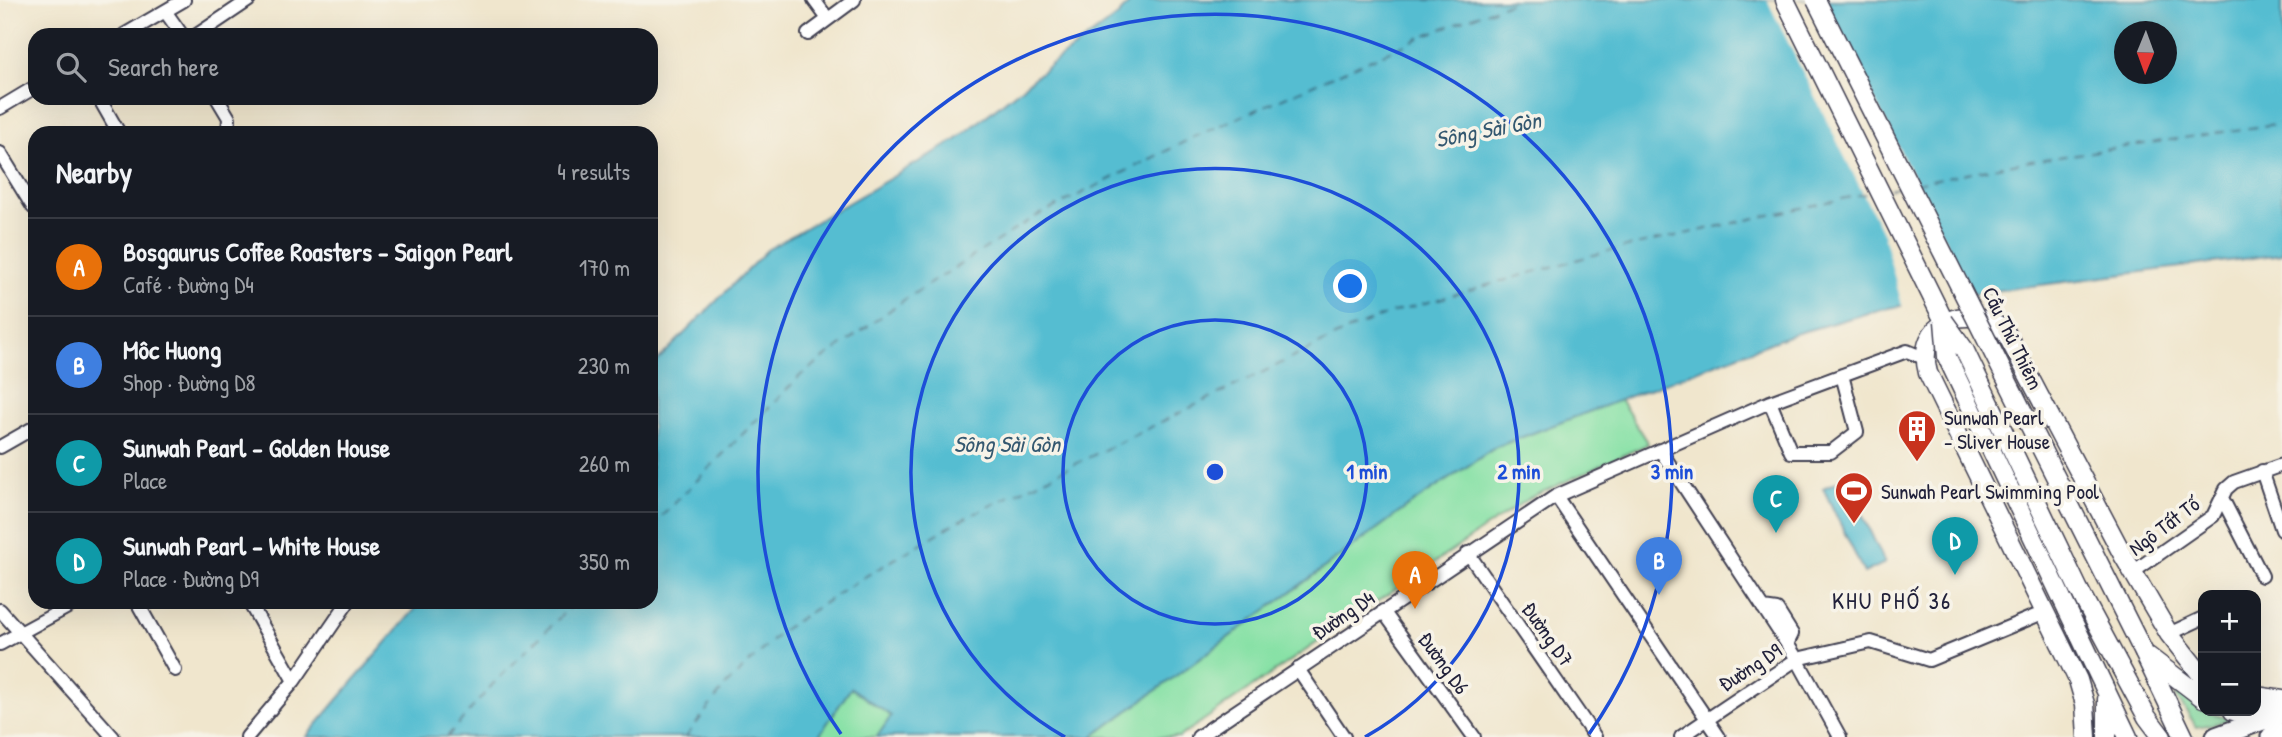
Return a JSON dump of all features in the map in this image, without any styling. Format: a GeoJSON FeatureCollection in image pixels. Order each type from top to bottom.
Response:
{"type":"FeatureCollection","features":[{"type":"Feature","properties":{"kind":"main road"},"geometry":{"type":"LineString","coordinates":[[1785,0],[1944,321],[1964,349],[2079,590],[2147,717],[2162,737]]}},
{"type":"Feature","properties":{"kind":"main road","name":"Cầu Thủ Thiêm"},"geometry":{"type":"LineString","coordinates":[[1815,0],[2184,737]]}},
{"type":"Feature","properties":{"kind":"main road"},"geometry":{"type":"LineString","coordinates":[[2087,737],[2085,704],[2078,680],[1928,373],[1924,358],[1930,335],[1945,321],[1959,317],[1976,317],[1993,321],[2005,331],[2133,572],[2169,634],[2198,671]]}},
{"type":"Feature","properties":{"kind":"main road"},"geometry":{"type":"LineString","coordinates":[[1944,321],[1947,356],[2128,737]]}},
{"type":"Feature","properties":{"kind":"main road"},"geometry":{"type":"LineString","coordinates":[[2079,590],[2080,607],[2116,683],[2148,737]]}},
{"type":"Feature","properties":{"kind":"main road"},"geometry":{"type":"LineString","coordinates":[[2144,653],[2198,694]]}},
{"type":"Feature","properties":{"kind":"main road"},"geometry":{"type":"LineString","coordinates":[[2107,692],[2107,737]]}},
{"type":"Feature","properties":{"kind":"main road"},"geometry":{"type":"LineString","coordinates":[[2261,697],[2282,701]]}},
{"type":"Feature","properties":{"kind":"main road"},"geometry":{"type":"LineString","coordinates":[[2261,713],[2282,714]]}},
{"type":"Feature","properties":{"kind":"main road"},"geometry":{"type":"LineString","coordinates":[[2216,737],[2282,714]]}},
{"type":"Feature","properties":{"kind":"main road"},"geometry":{"type":"LineString","coordinates":[[2271,737],[2282,733]]}},
{"type":"Feature","properties":{"kind":"street"},"geometry":{"type":"LineString","coordinates":[[136,28],[184,0]]}},
{"type":"Feature","properties":{"kind":"street"},"geometry":{"type":"LineString","coordinates":[[207,28],[249,0]]}},
{"type":"Feature","properties":{"kind":"street"},"geometry":{"type":"LineString","coordinates":[[814,0],[828,19]]}},
{"type":"Feature","properties":{"kind":"street"},"geometry":{"type":"LineString","coordinates":[[808,34],[855,0]]}},
{"type":"Feature","properties":{"kind":"street"},"geometry":{"type":"LineString","coordinates":[[165,11],[177,28]]}},
{"type":"Feature","properties":{"kind":"street"},"geometry":{"type":"LineString","coordinates":[[0,108],[28,92]]}},
{"type":"Feature","properties":{"kind":"street"},"geometry":{"type":"LineString","coordinates":[[103,105],[115,126]]}},
{"type":"Feature","properties":{"kind":"street"},"geometry":{"type":"LineString","coordinates":[[221,105],[229,118],[228,126]]}},
{"type":"Feature","properties":{"kind":"street"},"geometry":{"type":"LineString","coordinates":[[0,153],[28,198]]}},
{"type":"Feature","properties":{"kind":"street","name":"Đường D4"},"geometry":{"type":"LineString","coordinates":[[1198,737],[1556,496],[1770,402],[1842,375],[1907,351],[1924,358]]}},
{"type":"Feature","properties":{"kind":"street"},"geometry":{"type":"LineString","coordinates":[[1770,402],[1791,452],[1831,452],[1857,432],[1842,375]]}},
{"type":"Feature","properties":{"kind":"street"},"geometry":{"type":"LineString","coordinates":[[0,447],[28,431]]}},
{"type":"Feature","properties":{"kind":"street"},"geometry":{"type":"LineString","coordinates":[[1660,450],[1797,659],[1840,737]]}},
{"type":"Feature","properties":{"kind":"street","name":"Ngô Tất Tố"},"geometry":{"type":"LineString","coordinates":[[2133,572],[2213,516],[2225,489],[2234,482],[2282,465]]}},
{"type":"Feature","properties":{"kind":"street"},"geometry":{"type":"LineString","coordinates":[[2262,471],[2282,530]]}},
{"type":"Feature","properties":{"kind":"street"},"geometry":{"type":"LineString","coordinates":[[1556,496],[1719,737]]}},
{"type":"Feature","properties":{"kind":"street"},"geometry":{"type":"LineString","coordinates":[[2222,498],[2262,576]]}},
{"type":"Feature","properties":{"kind":"street","name":"Đường D7"},"geometry":{"type":"LineString","coordinates":[[1468,553],[1595,737]]}},
{"type":"Feature","properties":{"kind":"street"},"geometry":{"type":"LineString","coordinates":[[0,644],[65,609]]}},
{"type":"Feature","properties":{"kind":"street"},"geometry":{"type":"LineString","coordinates":[[141,609],[175,670]]}},
{"type":"Feature","properties":{"kind":"street"},"geometry":{"type":"LineString","coordinates":[[253,609],[294,681]]}},
{"type":"Feature","properties":{"kind":"street"},"geometry":{"type":"LineString","coordinates":[[247,737],[294,681],[343,609]]}},
{"type":"Feature","properties":{"kind":"street"},"geometry":{"type":"LineString","coordinates":[[0,610],[113,737]]}},
{"type":"Feature","properties":{"kind":"street","name":"Đường D6"},"geometry":{"type":"LineString","coordinates":[[1383,611],[1474,737]]}},
{"type":"Feature","properties":{"kind":"street","name":"Đường D9"},"geometry":{"type":"LineString","coordinates":[[1681,737],[1797,659],[1871,642],[1929,660],[2045,612]]}},
{"type":"Feature","properties":{"kind":"street"},"geometry":{"type":"LineString","coordinates":[[2169,634],[2198,620]]}},
{"type":"Feature","properties":{"kind":"street"},"geometry":{"type":"LineString","coordinates":[[1298,669],[1344,737]]}},
{"type":"Feature","properties":{"kind":"green space"},"geometry":{"type":"Polygon","coordinates":[[[1620,399],[1648,444],[1529,498],[1179,737],[1092,737],[1407,507],[1496,447],[1620,399]]]}},
{"type":"Feature","properties":{"kind":"green space"},"geometry":{"type":"Polygon","coordinates":[[[851,688],[892,716],[877,737],[818,737],[851,688]]]}},
{"type":"Feature","properties":{"kind":"green space"},"geometry":{"type":"Polygon","coordinates":[[[2179,694],[2198,707],[2198,716],[2220,716],[2233,720],[2197,727],[2176,696],[2179,694]]]}},
{"type":"Feature","properties":{"kind":"water","name":"Sông Sài Gòn"},"geometry":{"type":"Polygon","coordinates":[[[1132,0],[2282,0],[2282,254],[1993,291],[1882,309],[1791,335],[1496,447],[1407,507],[1092,737],[877,737],[891,716],[851,688],[818,737],[306,737],[415,609],[658,609],[658,360],[767,250],[956,140],[1050,65],[1118,16],[1132,0]]]}},
{"type":"Feature","properties":{"kind":"water","name":"Sunwah Pearl Swimming Pool"},"geometry":{"type":"Polygon","coordinates":[[[1845,478],[1885,563],[1864,573],[1823,488],[1845,478]]]}},
{"type":"Feature","properties":{"kind":"pier"},"geometry":{"type":"Polygon","coordinates":[[[1767,0],[1824,0],[1974,297],[1903,309],[1883,234],[1767,0]]]}},
{"type":"Feature","properties":{"kind":"ferry route"},"geometry":{"type":"LineString","coordinates":[[658,520],[801,375],[904,300],[1035,217],[1192,138],[1428,34],[1517,0]]}},
{"type":"Feature","properties":{"kind":"ferry route"},"geometry":{"type":"LineString","coordinates":[[1916,183],[2018,163],[2282,123]]}},
{"type":"Feature","properties":{"kind":"ferry route"},"geometry":{"type":"LineString","coordinates":[[1889,189],[1900,186]]}},
{"type":"Feature","properties":{"kind":"ferry route"},"geometry":{"type":"LineString","coordinates":[[686,737],[726,685],[784,629],[861,579],[959,521],[1347,331],[1390,313],[1604,252],[1873,192]]}},
{"type":"Feature","properties":{"kind":"ferry route"},"geometry":{"type":"LineString","coordinates":[[447,737],[493,684],[568,609]]}},
{"type":"Feature","properties":{"kind":"place","name":"Sunwah Pearl - Sliver House"},"geometry":{"type":"Point","coordinates":[1917,463]}},
{"type":"Feature","properties":{"kind":"place","name":"Sunwah Pearl Swimming Pool"},"geometry":{"type":"Point","coordinates":[1854,525]}},
{"type":"Feature","properties":{"kind":"place","name":"Sunwah Pearl - Golden House"},"geometry":{"type":"Point","coordinates":[1776,533]}},
{"type":"Feature","properties":{"kind":"place","name":"Sunwah Pearl - White House"},"geometry":{"type":"Point","coordinates":[1955,575]}},
{"type":"Feature","properties":{"kind":"place","name":"Môc Huong"},"geometry":{"type":"Point","coordinates":[1659,595]}},
{"type":"Feature","properties":{"kind":"place","name":"Bosgaurus Coffee Roasters - Saigon Pearl"},"geometry":{"type":"Point","coordinates":[1415,609]}},
{"type":"Feature","properties":{"kind":"district","name":"KHU PHỐ 36"},"geometry":{"type":"Point","coordinates":[1892,600]}}]}
